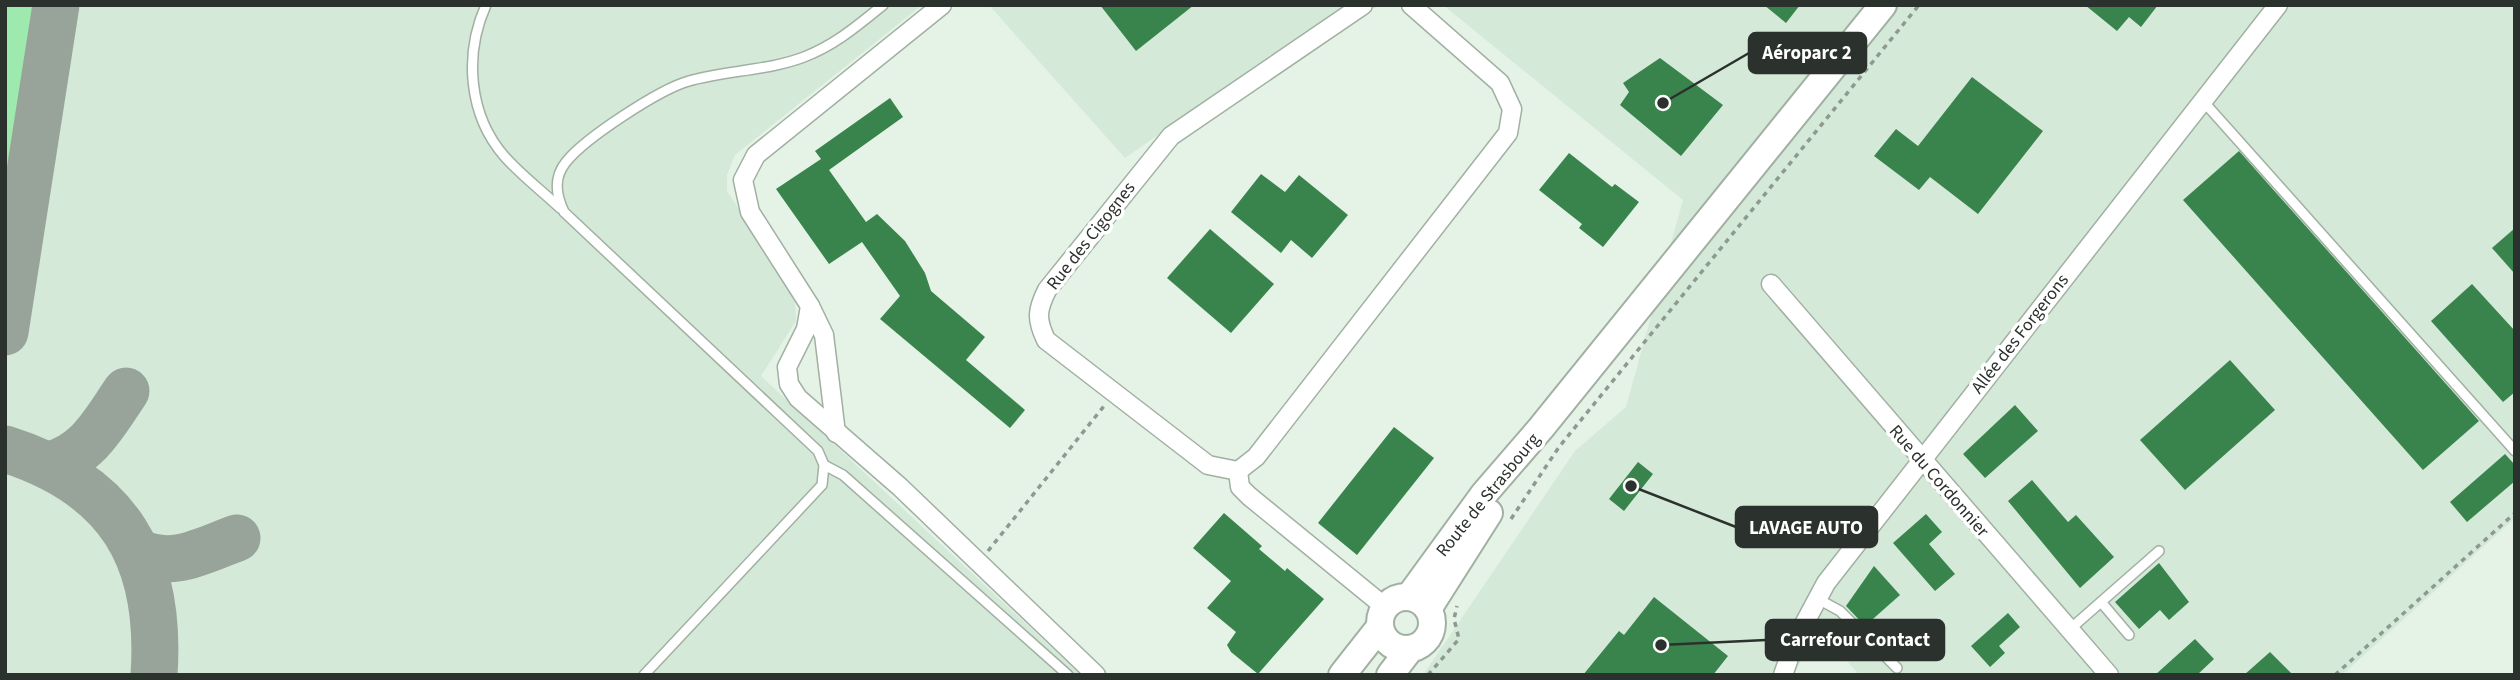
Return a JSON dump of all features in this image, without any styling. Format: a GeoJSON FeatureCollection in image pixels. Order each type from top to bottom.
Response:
{"type":"FeatureCollection","features":[{"type":"Feature","properties":{"kind":"main road","name":"Route de Strasbourg"},"geometry":{"type":"LineString","coordinates":[[1419,603],[1541,428],[1883,5]]}},
{"type":"Feature","properties":{"kind":"main road"},"geometry":{"type":"LineString","coordinates":[[1342,675],[1382,617],[1395,599],[1419,603],[1432,626],[1430,634],[1418,647],[1394,647],[1387,642],[1382,617]]}},
{"type":"Feature","properties":{"kind":"main road"},"geometry":{"type":"LineString","coordinates":[[1390,675],[1410,649]]}},
{"type":"Feature","properties":{"kind":"street"},"geometry":{"type":"LineString","coordinates":[[836,433],[824,335],[810,306],[750,212],[743,180],[756,155],[942,5]]}},
{"type":"Feature","properties":{"kind":"street","name":"Rue des Cigognes"},"geometry":{"type":"LineString","coordinates":[[1238,471],[1208,465],[1046,340],[1038,324],[1037,309],[1047,290],[1171,136],[1363,5]]}},
{"type":"Feature","properties":{"kind":"street"},"geometry":{"type":"LineString","coordinates":[[1382,617],[1240,487],[1238,471],[1256,457],[1289,416],[1508,133],[1512,109],[1500,83],[1411,5]]}},
{"type":"Feature","properties":{"kind":"street","name":"Allée des Forgerons"},"geometry":{"type":"LineString","coordinates":[[1783,675],[1795,641],[1818,599],[1920,460],[2278,5]]}},
{"type":"Feature","properties":{"kind":"street","name":"Rue du Cordonnier"},"geometry":{"type":"LineString","coordinates":[[1771,284],[1920,460],[2109,675]]}},
{"type":"Feature","properties":{"kind":"street"},"geometry":{"type":"LineString","coordinates":[[810,306],[806,329],[787,368],[789,384],[798,398],[900,488],[1096,675]]}},
{"type":"Feature","properties":{"kind":"lane"},"geometry":{"type":"LineString","coordinates":[[486,5],[474,39],[471,69],[477,106],[491,139],[505,157],[818,452],[824,465],[822,485],[644,675]]}},
{"type":"Feature","properties":{"kind":"lane"},"geometry":{"type":"LineString","coordinates":[[564,212],[556,196],[557,180],[565,163],[618,119],[687,81],[782,65],[835,44],[883,5]]}},
{"type":"Feature","properties":{"kind":"lane"},"geometry":{"type":"LineString","coordinates":[[2203,101],[2515,452]]}},
{"type":"Feature","properties":{"kind":"lane"},"geometry":{"type":"LineString","coordinates":[[824,465],[843,475],[1068,675]]}},
{"type":"Feature","properties":{"kind":"lane"},"geometry":{"type":"LineString","coordinates":[[2069,630],[2159,551]]}},
{"type":"Feature","properties":{"kind":"lane"},"geometry":{"type":"LineString","coordinates":[[1818,599],[1840,611],[1897,668]]}},
{"type":"Feature","properties":{"kind":"lane"},"geometry":{"type":"LineString","coordinates":[[2101,602],[2129,635]]}},
{"type":"Feature","properties":{"kind":"path"},"geometry":{"type":"LineString","coordinates":[[1510,520],[1559,447],[1919,5]]}},
{"type":"Feature","properties":{"kind":"path"},"geometry":{"type":"LineString","coordinates":[[978,563],[1115,392]]}},
{"type":"Feature","properties":{"kind":"path"},"geometry":{"type":"LineString","coordinates":[[2336,675],[2515,513]]}},
{"type":"Feature","properties":{"kind":"path"},"geometry":{"type":"LineString","coordinates":[[1428,675],[1459,639],[1454,619],[1460,601]]}},
{"type":"Feature","properties":{"kind":"shaded area"},"geometry":{"type":"Polygon","coordinates":[[[5,5],[922,5],[735,155],[727,175],[727,191],[787,282],[795,303],[796,321],[761,376],[1081,675],[5,675],[5,5]]]}},
{"type":"Feature","properties":{"kind":"shaded area"},"geometry":{"type":"Polygon","coordinates":[[[989,5],[1385,5],[1367,10],[1240,78],[1125,158],[989,5]]]}},
{"type":"Feature","properties":{"kind":"shaded area"},"geometry":{"type":"Polygon","coordinates":[[[1443,5],[2515,5],[2515,518],[2342,675],[1859,675],[1818,627],[1794,675],[1423,675],[1575,451],[1626,407],[1683,200],[1443,5]]]}},
{"type":"Feature","properties":{"kind":"green space"},"geometry":{"type":"Polygon","coordinates":[[[5,5],[33,5],[5,194],[5,5]]]}},
{"type":"Feature","properties":{"kind":"building"},"geometry":{"type":"Polygon","coordinates":[[[1100,5],[1194,5],[1136,51],[1100,5]]]}},
{"type":"Feature","properties":{"kind":"building"},"geometry":{"type":"Polygon","coordinates":[[[1764,5],[1800,5],[1786,23],[1764,5]]]}},
{"type":"Feature","properties":{"kind":"building"},"geometry":{"type":"Polygon","coordinates":[[[2085,5],[2158,5],[2141,27],[2129,17],[2117,31],[2085,5]]]}},
{"type":"Feature","properties":{"kind":"building"},"geometry":{"type":"Polygon","coordinates":[[[1660,58],[1723,105],[1681,156],[1620,105],[1629,92],[1623,83],[1660,58]]]}},
{"type":"Feature","properties":{"kind":"building"},"geometry":{"type":"Polygon","coordinates":[[[1972,77],[2043,131],[1978,214],[1930,177],[1919,190],[1874,156],[1896,129],[1918,146],[1972,77]]]}},
{"type":"Feature","properties":{"kind":"building"},"geometry":{"type":"Polygon","coordinates":[[[890,98],[903,117],[829,170],[866,222],[877,214],[905,241],[925,273],[931,291],[985,337],[966,360],[1025,410],[1010,428],[880,319],[900,296],[862,242],[829,264],[776,189],[821,159],[815,151],[890,98]]]}},
{"type":"Feature","properties":{"kind":"building"},"geometry":{"type":"Polygon","coordinates":[[[2239,151],[2479,421],[2423,470],[2183,200],[2239,151]]]}},
{"type":"Feature","properties":{"kind":"building"},"geometry":{"type":"Polygon","coordinates":[[[1569,153],[1612,187],[1615,184],[1639,202],[1603,247],[1579,228],[1582,224],[1539,190],[1569,153]]]}},
{"type":"Feature","properties":{"kind":"building"},"geometry":{"type":"Polygon","coordinates":[[[1261,174],[1285,192],[1299,175],[1348,215],[1312,258],[1291,240],[1281,253],[1231,212],[1261,174]]]}},
{"type":"Feature","properties":{"kind":"building"},"geometry":{"type":"Polygon","coordinates":[[[2515,228],[2515,274],[2492,248],[2515,228]]]}},
{"type":"Feature","properties":{"kind":"building"},"geometry":{"type":"Polygon","coordinates":[[[1210,229],[1274,284],[1231,333],[1167,278],[1210,229]]]}},
{"type":"Feature","properties":{"kind":"building"},"geometry":{"type":"Polygon","coordinates":[[[2472,284],[2515,331],[2515,392],[2503,402],[2431,321],[2472,284]]]}},
{"type":"Feature","properties":{"kind":"building"},"geometry":{"type":"Polygon","coordinates":[[[2230,360],[2275,410],[2185,490],[2140,440],[2230,360]]]}},
{"type":"Feature","properties":{"kind":"building"},"geometry":{"type":"Polygon","coordinates":[[[2015,405],[2038,431],[1985,478],[1963,454],[2015,405]]]}},
{"type":"Feature","properties":{"kind":"building"},"geometry":{"type":"Polygon","coordinates":[[[1394,427],[1434,458],[1357,555],[1318,523],[1394,427]]]}},
{"type":"Feature","properties":{"kind":"building"},"geometry":{"type":"Polygon","coordinates":[[[2505,454],[2515,465],[2515,481],[2467,522],[2450,502],[2505,454]]]}},
{"type":"Feature","properties":{"kind":"building"},"geometry":{"type":"Polygon","coordinates":[[[1638,462],[1653,474],[1624,511],[1609,499],[1638,462]]]}},
{"type":"Feature","properties":{"kind":"building"},"geometry":{"type":"Polygon","coordinates":[[[2032,480],[2068,522],[2076,515],[2114,557],[2080,588],[2008,501],[2032,480]]]}},
{"type":"Feature","properties":{"kind":"building"},"geometry":{"type":"Polygon","coordinates":[[[1224,513],[1262,546],[1259,549],[1324,599],[1258,674],[1231,652],[1227,645],[1236,632],[1207,608],[1231,581],[1193,548],[1224,513]]]}},
{"type":"Feature","properties":{"kind":"building"},"geometry":{"type":"Polygon","coordinates":[[[1926,514],[1942,532],[1929,544],[1955,574],[1935,591],[1893,543],[1926,514]]]}},
{"type":"Feature","properties":{"kind":"building"},"geometry":{"type":"Polygon","coordinates":[[[2159,563],[2189,602],[2169,620],[2160,610],[2139,629],[2115,602],[2159,563]]]}},
{"type":"Feature","properties":{"kind":"building"},"geometry":{"type":"Polygon","coordinates":[[[1874,566],[1900,595],[1865,626],[1846,606],[1874,566]]]}},
{"type":"Feature","properties":{"kind":"building"},"geometry":{"type":"Polygon","coordinates":[[[1654,597],[1728,656],[1713,675],[1583,675],[1619,631],[1624,635],[1654,597]]]}},
{"type":"Feature","properties":{"kind":"building"},"geometry":{"type":"Polygon","coordinates":[[[2008,613],[2020,627],[1999,646],[2005,653],[1990,667],[1971,646],[2008,613]]]}},
{"type":"Feature","properties":{"kind":"building"},"geometry":{"type":"Polygon","coordinates":[[[2195,639],[2214,659],[2197,675],[2155,675],[2195,639]]]}},
{"type":"Feature","properties":{"kind":"building"},"geometry":{"type":"Polygon","coordinates":[[[2270,652],[2293,675],[2244,675],[2270,652]]]}},
{"type":"Feature","properties":{"kind":"taxiway"},"geometry":{"type":"LineString","coordinates":[[5,332],[56,5]]}},
{"type":"Feature","properties":{"kind":"taxiway"},"geometry":{"type":"LineString","coordinates":[[48,465],[74,454],[94,437],[126,391]]}},
{"type":"Feature","properties":{"kind":"taxiway"},"geometry":{"type":"LineString","coordinates":[[5,449],[44,464],[78,483],[104,505],[125,532],[140,562],[150,595],[155,633],[154,675]]}},
{"type":"Feature","properties":{"kind":"taxiway"},"geometry":{"type":"LineString","coordinates":[[138,552],[163,559],[176,558],[237,538]]}},
{"type":"Feature","properties":{"kind":"place","name":"Aéroparc 2"},"geometry":{"type":"Point","coordinates":[1663,103]}},
{"type":"Feature","properties":{"kind":"place","name":"LAVAGE AUTO"},"geometry":{"type":"Point","coordinates":[1631,486]}},
{"type":"Feature","properties":{"kind":"place","name":"Carrefour Contact"},"geometry":{"type":"Point","coordinates":[1661,645]}}]}
